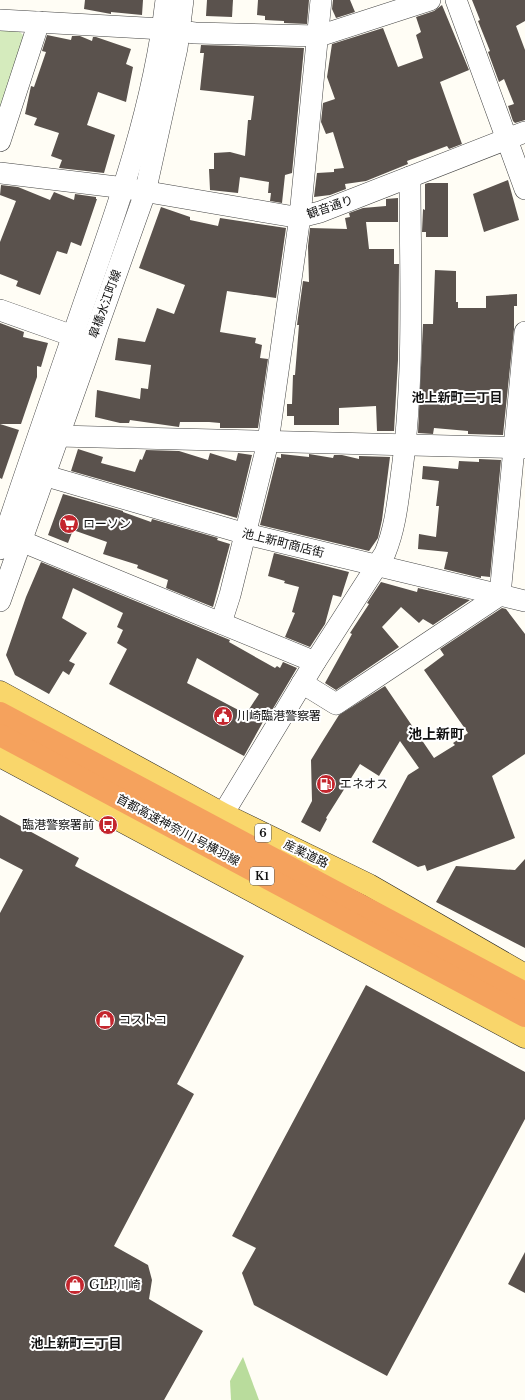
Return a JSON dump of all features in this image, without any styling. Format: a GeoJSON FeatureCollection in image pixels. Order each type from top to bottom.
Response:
{"type":"FeatureCollection","features":[{"type":"Feature","properties":{"kind":"highway","name":"首都高速神奈川1号横羽線"},"geometry":{"type":"LineString","coordinates":[[0,713],[525,993]]}},
{"type":"Feature","properties":{"kind":"highway","name":"首都高速神奈川1号横羽線"},"geometry":{"type":"LineString","coordinates":[[0,735],[525,1016]]}},
{"type":"Feature","properties":{"kind":"main road","name":"産業道路"},"geometry":{"type":"LineString","coordinates":[[0,692],[223,814],[369,885],[525,975]]}},
{"type":"Feature","properties":{"kind":"main road"},"geometry":{"type":"LineString","coordinates":[[0,756],[525,1037]]}},
{"type":"Feature","properties":{"kind":"street","name":"皐橋水江町線"},"geometry":{"type":"LineString","coordinates":[[0,549],[43,475],[145,193],[171,30],[166,0]]}},
{"type":"Feature","properties":{"kind":"street","name":"皐橋水江町線"},"geometry":{"type":"LineString","coordinates":[[0,601],[9,532],[73,336],[125,188],[147,104],[171,30],[183,0]]}},
{"type":"Feature","properties":{"kind":"street"},"geometry":{"type":"LineString","coordinates":[[221,623],[246,534],[268,442],[300,216],[319,36],[321,0]]}},
{"type":"Feature","properties":{"kind":"street"},"geometry":{"type":"LineString","coordinates":[[0,20],[171,30],[319,36],[430,0]]}},
{"type":"Feature","properties":{"kind":"street"},"geometry":{"type":"LineString","coordinates":[[456,0],[516,135],[525,189]]}},
{"type":"Feature","properties":{"kind":"street"},"geometry":{"type":"LineString","coordinates":[[0,141],[39,22]]}},
{"type":"Feature","properties":{"kind":"street","name":"観音通り"},"geometry":{"type":"LineString","coordinates":[[0,172],[125,188],[145,193],[289,216],[300,216],[320,212],[516,135]]}},
{"type":"Feature","properties":{"kind":"street"},"geometry":{"type":"LineString","coordinates":[[223,814],[315,662],[385,553],[395,523],[405,444],[409,390],[410,177]]}},
{"type":"Feature","properties":{"kind":"street"},"geometry":{"type":"LineString","coordinates":[[0,310],[73,336]]}},
{"type":"Feature","properties":{"kind":"street"},"geometry":{"type":"LineString","coordinates":[[302,683],[336,704],[500,595],[520,447],[525,332]]}},
{"type":"Feature","properties":{"kind":"street"},"geometry":{"type":"LineString","coordinates":[[58,436],[520,447]]}},
{"type":"Feature","properties":{"kind":"street","name":"池上新町商店街"},"geometry":{"type":"LineString","coordinates":[[43,475],[246,534],[375,567],[525,601]]}},
{"type":"Feature","properties":{"kind":"street"},"geometry":{"type":"LineString","coordinates":[[9,532],[315,662]]}},
{"type":"Feature","properties":{"kind":"green space"},"geometry":{"type":"Polygon","coordinates":[[[0,30],[19,31],[24,36],[0,109],[0,30]]]}},
{"type":"Feature","properties":{"kind":"green space"},"geometry":{"type":"Polygon","coordinates":[[[243,1357],[259,1400],[231,1400],[230,1381],[243,1357]]]}},
{"type":"Feature","properties":{"kind":"building"},"geometry":{"type":"Polygon","coordinates":[[[85,0],[143,0],[142,15],[111,12],[111,14],[84,9],[85,0]]]}},
{"type":"Feature","properties":{"kind":"building"},"geometry":{"type":"Polygon","coordinates":[[[207,0],[233,0],[232,17],[206,16],[207,0]]]}},
{"type":"Feature","properties":{"kind":"building"},"geometry":{"type":"Polygon","coordinates":[[[258,0],[309,0],[307,24],[265,20],[265,16],[257,15],[258,0]]]}},
{"type":"Feature","properties":{"kind":"building"},"geometry":{"type":"Polygon","coordinates":[[[333,0],[350,0],[355,12],[336,18],[332,9],[333,0]]]}},
{"type":"Feature","properties":{"kind":"building"},"geometry":{"type":"Polygon","coordinates":[[[472,0],[525,0],[525,21],[516,26],[525,50],[525,120],[515,123],[513,121],[508,106],[514,104],[504,79],[499,82],[488,52],[490,51],[478,21],[480,20],[472,0]]]}},
{"type":"Feature","properties":{"kind":"building"},"geometry":{"type":"Polygon","coordinates":[[[442,5],[469,70],[440,82],[462,144],[449,149],[447,146],[407,161],[408,164],[366,181],[345,184],[346,189],[330,195],[314,197],[317,173],[334,172],[334,169],[344,168],[333,132],[326,134],[321,122],[323,103],[335,99],[327,77],[332,44],[383,28],[398,67],[423,58],[416,35],[421,32],[416,17],[434,11],[442,5]]]}},
{"type":"Feature","properties":{"kind":"building"},"geometry":{"type":"Polygon","coordinates":[[[47,35],[71,40],[72,36],[80,36],[92,41],[93,37],[96,37],[131,49],[126,64],[133,67],[126,102],[98,92],[87,125],[115,135],[104,173],[59,168],[62,160],[51,156],[59,133],[34,125],[37,118],[25,114],[31,86],[34,87],[46,52],[42,51],[47,35]]]}},
{"type":"Feature","properties":{"kind":"building"},"geometry":{"type":"Polygon","coordinates":[[[201,45],[304,48],[292,173],[285,175],[282,203],[270,201],[271,193],[268,193],[269,182],[240,177],[238,193],[210,190],[209,169],[214,169],[214,153],[230,152],[245,156],[248,120],[251,120],[254,96],[200,90],[204,53],[200,53],[201,45]]]}},
{"type":"Feature","properties":{"kind":"building"},"geometry":{"type":"Polygon","coordinates":[[[508,180],[519,220],[484,232],[473,194],[508,180]]]}},
{"type":"Feature","properties":{"kind":"building"},"geometry":{"type":"Polygon","coordinates":[[[448,183],[448,237],[426,237],[426,232],[422,232],[423,209],[425,210],[425,184],[448,183]]]}},
{"type":"Feature","properties":{"kind":"building"},"geometry":{"type":"Polygon","coordinates":[[[1,185],[18,187],[50,200],[54,192],[74,200],[75,194],[96,197],[97,199],[81,246],[71,242],[67,254],[57,251],[40,295],[16,286],[18,281],[0,274],[0,242],[16,201],[0,195],[1,185]]]}},
{"type":"Feature","properties":{"kind":"building"},"geometry":{"type":"Polygon","coordinates":[[[398,198],[398,222],[366,222],[369,249],[394,249],[394,264],[399,264],[398,360],[394,431],[377,431],[376,406],[339,408],[339,425],[294,425],[294,416],[287,416],[287,404],[292,404],[293,375],[295,375],[299,325],[297,325],[303,281],[309,282],[308,246],[310,228],[347,229],[345,218],[350,217],[349,213],[363,208],[386,206],[386,199],[398,198]]]}},
{"type":"Feature","properties":{"kind":"building"},"geometry":{"type":"Polygon","coordinates":[[[161,207],[190,217],[190,220],[218,226],[220,218],[286,228],[276,298],[227,291],[220,332],[256,338],[255,343],[262,345],[260,358],[268,359],[258,428],[220,428],[220,423],[209,422],[180,422],[179,427],[130,420],[129,423],[120,423],[95,417],[97,390],[140,399],[141,388],[148,389],[151,365],[115,360],[118,338],[145,342],[157,308],[174,314],[185,285],[139,268],[161,207]]]}},
{"type":"Feature","properties":{"kind":"building"},"geometry":{"type":"Polygon","coordinates":[[[435,270],[456,271],[456,302],[458,302],[458,308],[486,308],[486,296],[517,294],[517,306],[514,306],[514,329],[503,435],[468,434],[468,431],[434,428],[433,434],[418,433],[423,324],[433,324],[435,270]]]}},
{"type":"Feature","properties":{"kind":"building"},"geometry":{"type":"Polygon","coordinates":[[[0,323],[24,332],[23,337],[48,343],[41,367],[37,366],[37,377],[21,424],[0,424],[0,323]]]}},
{"type":"Feature","properties":{"kind":"building"},"geometry":{"type":"Polygon","coordinates":[[[0,424],[19,430],[2,479],[0,478],[0,424]]]}},
{"type":"Feature","properties":{"kind":"building"},"geometry":{"type":"Polygon","coordinates":[[[78,449],[103,457],[101,463],[135,472],[140,459],[142,460],[146,450],[179,451],[208,460],[210,453],[236,461],[238,453],[252,455],[237,518],[71,471],[78,449]]]}},
{"type":"Feature","properties":{"kind":"building"},"geometry":{"type":"Polygon","coordinates":[[[281,454],[309,457],[309,454],[333,458],[334,455],[342,455],[359,459],[359,456],[390,457],[382,520],[378,538],[369,551],[260,525],[277,457],[281,458],[281,454]]]}},
{"type":"Feature","properties":{"kind":"building"},"geometry":{"type":"Polygon","coordinates":[[[479,459],[501,460],[490,577],[481,576],[481,578],[444,569],[448,552],[418,549],[419,534],[436,537],[439,506],[436,506],[439,481],[422,479],[423,466],[458,469],[459,461],[479,462],[479,459]]]}},
{"type":"Feature","properties":{"kind":"building"},"geometry":{"type":"Polygon","coordinates":[[[63,494],[123,511],[151,522],[152,519],[218,538],[217,540],[230,544],[213,607],[166,588],[168,580],[137,568],[138,565],[103,554],[107,542],[73,530],[68,543],[48,535],[63,494]]]}},
{"type":"Feature","properties":{"kind":"building"},"geometry":{"type":"Polygon","coordinates":[[[274,553],[349,572],[341,597],[333,595],[325,624],[310,647],[285,637],[295,613],[292,612],[299,587],[284,583],[285,581],[268,576],[274,553]]]}},
{"type":"Feature","properties":{"kind":"building"},"geometry":{"type":"Polygon","coordinates":[[[41,562],[230,640],[229,642],[275,668],[277,666],[280,668],[283,662],[297,668],[271,712],[269,711],[244,756],[109,684],[127,649],[117,643],[123,630],[117,627],[123,613],[73,588],[62,618],[87,633],[69,661],[75,664],[69,675],[63,671],[49,694],[15,675],[6,655],[26,597],[41,562]],[[197,658],[187,683],[246,714],[259,694],[197,658]]]}},
{"type":"Feature","properties":{"kind":"building"},"geometry":{"type":"Polygon","coordinates":[[[381,582],[417,592],[418,588],[470,600],[433,625],[423,619],[419,623],[401,607],[382,627],[399,647],[336,690],[325,683],[352,634],[350,633],[381,582]]]}},
{"type":"Feature","properties":{"kind":"building"},"geometry":{"type":"Polygon","coordinates":[[[502,608],[506,609],[525,634],[525,754],[492,776],[515,838],[427,871],[425,865],[418,867],[372,842],[408,775],[419,768],[400,741],[379,776],[360,764],[326,818],[327,819],[320,832],[301,822],[312,801],[311,760],[322,742],[339,715],[385,686],[434,758],[455,745],[453,743],[468,733],[424,670],[444,655],[440,649],[502,608]]]}},
{"type":"Feature","properties":{"kind":"building","name":"コストコ"},"geometry":{"type":"Polygon","coordinates":[[[0,815],[79,858],[75,866],[244,956],[177,1084],[194,1094],[114,1246],[148,1265],[152,1280],[149,1299],[203,1331],[164,1400],[0,1400],[0,913],[23,870],[0,858],[0,815]]]}},
{"type":"Feature","properties":{"kind":"building"},"geometry":{"type":"Polygon","coordinates":[[[525,859],[525,948],[436,902],[456,866],[515,870],[525,859]]]}},
{"type":"Feature","properties":{"kind":"building"},"geometry":{"type":"Polygon","coordinates":[[[366,985],[525,1072],[525,1119],[387,1376],[254,1305],[242,1273],[256,1248],[232,1236],[366,985]]]}},
{"type":"Feature","properties":{"kind":"building"},"geometry":{"type":"Polygon","coordinates":[[[525,1252],[525,1293],[508,1284],[525,1252]]]}},
{"type":"Feature","properties":{"kind":"place","name":"ローソン"},"geometry":{"type":"Point","coordinates":[69,524]}},
{"type":"Feature","properties":{"kind":"place","name":"川崎臨港警察署"},"geometry":{"type":"Point","coordinates":[223,716]}},
{"type":"Feature","properties":{"kind":"place","name":"エネオス"},"geometry":{"type":"Point","coordinates":[326,784]}},
{"type":"Feature","properties":{"kind":"place","name":"臨港警察署前"},"geometry":{"type":"Point","coordinates":[108,825]}},
{"type":"Feature","properties":{"kind":"place","name":"コストコ"},"geometry":{"type":"Point","coordinates":[105,1020]}},
{"type":"Feature","properties":{"kind":"place","name":"GLP川崎"},"geometry":{"type":"Point","coordinates":[75,1285]}},
{"type":"Feature","properties":{"kind":"district","name":"池上新町二丁目"},"geometry":{"type":"Point","coordinates":[457,397]}},
{"type":"Feature","properties":{"kind":"district","name":"池上新町"},"geometry":{"type":"Point","coordinates":[436,734]}},
{"type":"Feature","properties":{"kind":"district","name":"池上新町三丁目"},"geometry":{"type":"Point","coordinates":[76,1343]}}]}
